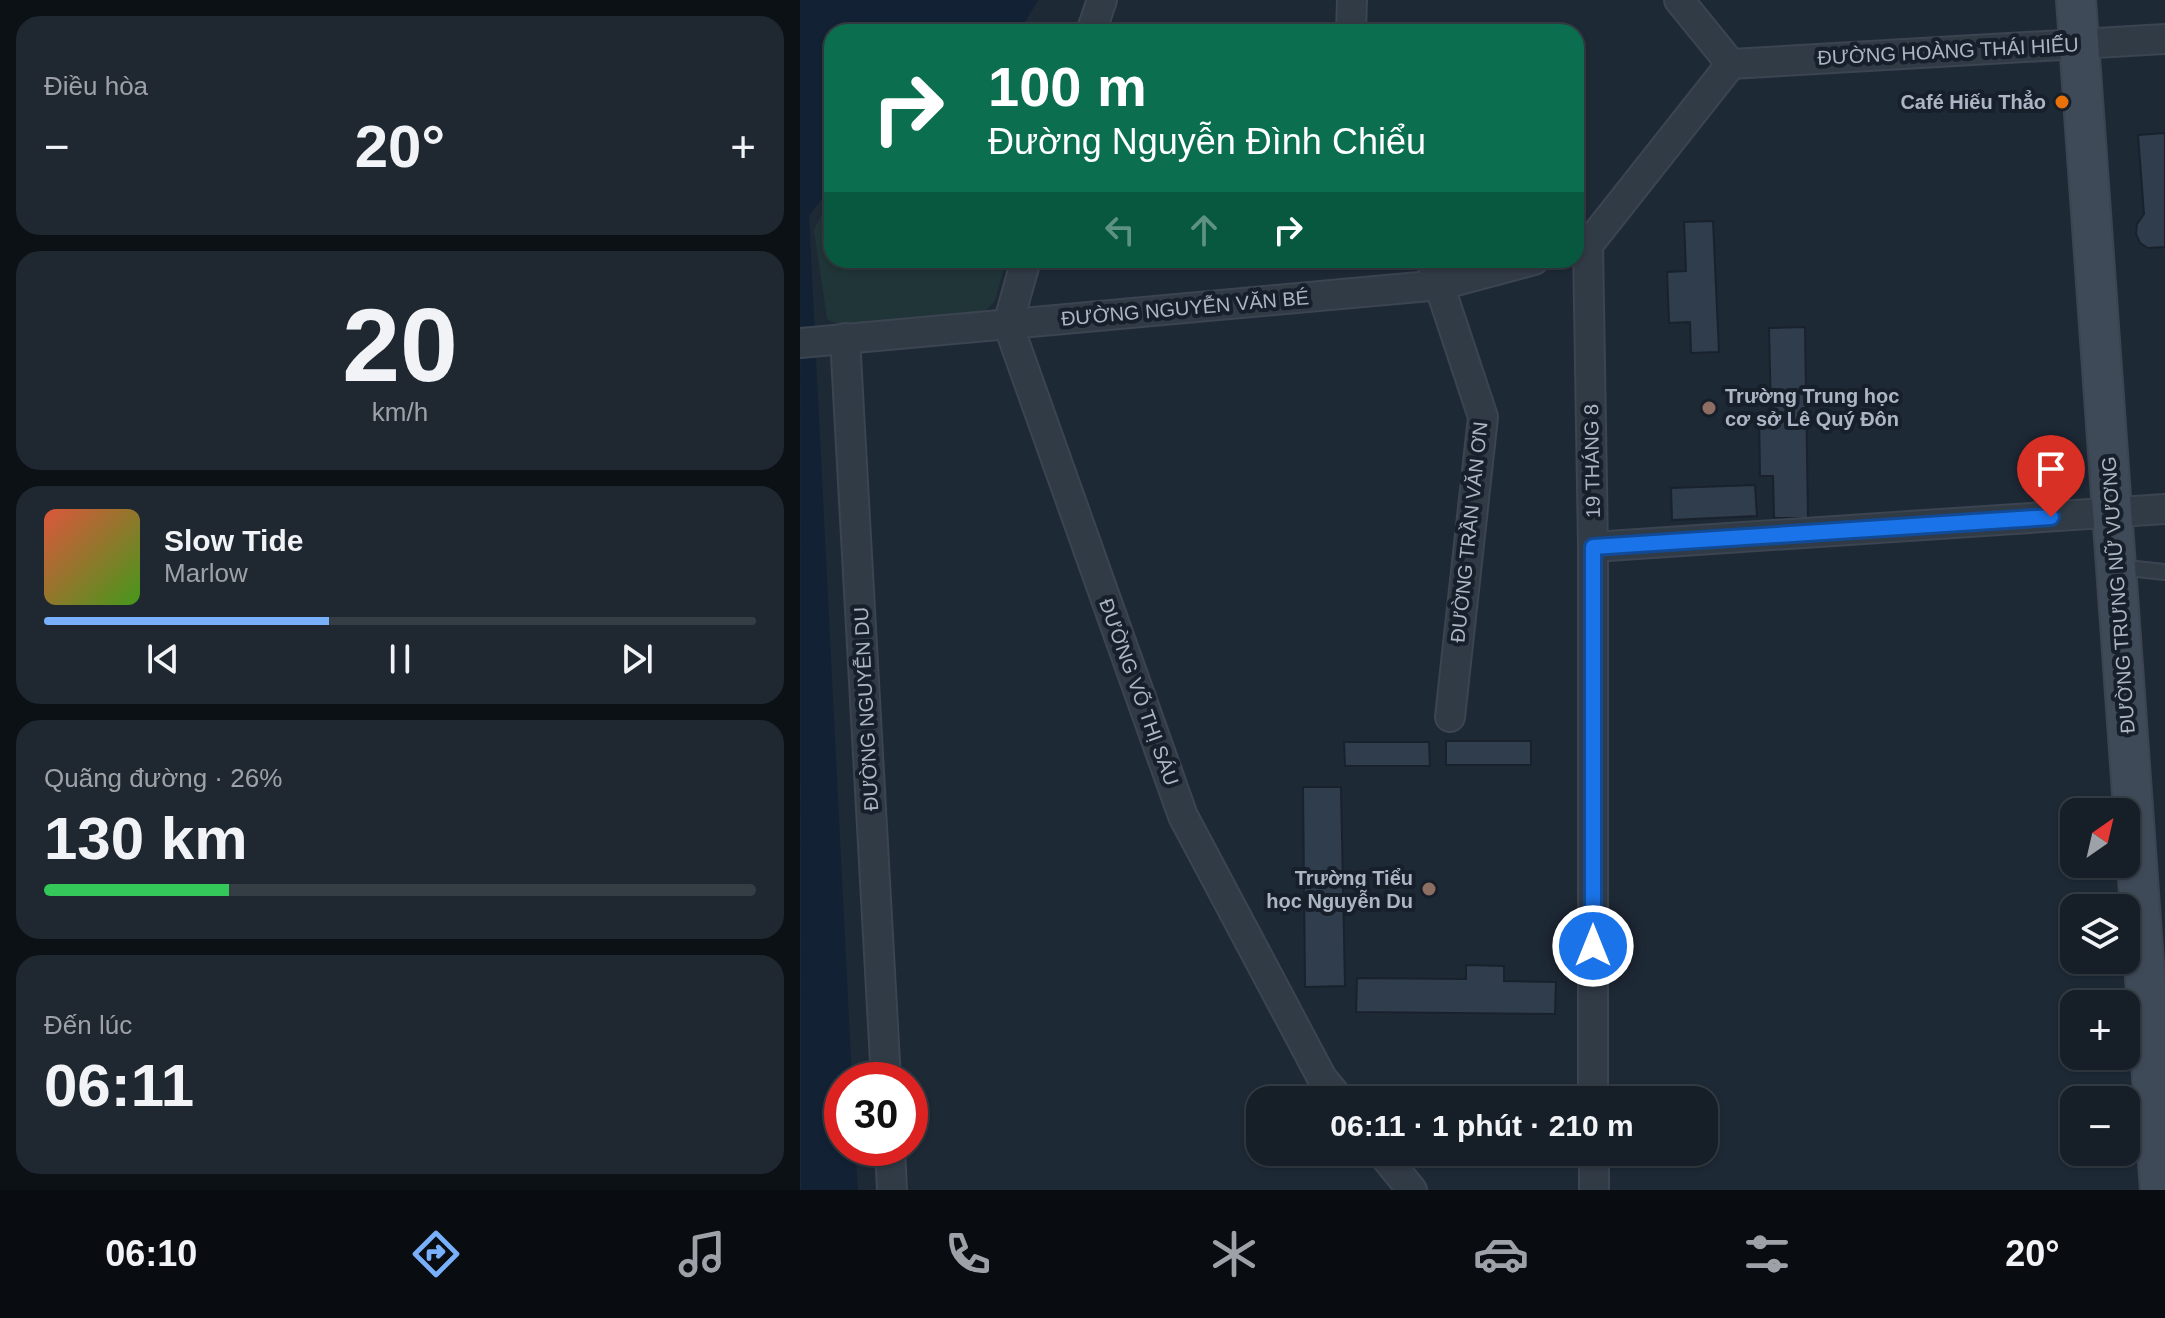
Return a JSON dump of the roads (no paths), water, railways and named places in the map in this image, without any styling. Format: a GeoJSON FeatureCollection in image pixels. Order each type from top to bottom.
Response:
{"type":"FeatureCollection","features":[{"type":"Feature","properties":{"kind":"main road","name":"ĐƯỜNG TRƯNG NỮ VƯƠNG"},"geometry":{"type":"LineString","coordinates":[[2076,0],[2116,567],[2146,892],[2160,1190]]}},
{"type":"Feature","properties":{"kind":"street"},"geometry":{"type":"LineString","coordinates":[[1094,24],[1102,0]]}},
{"type":"Feature","properties":{"kind":"street"},"geometry":{"type":"LineString","coordinates":[[1351,24],[1352,0]]}},
{"type":"Feature","properties":{"kind":"street"},"geometry":{"type":"LineString","coordinates":[[1679,0],[1731,64]]}},
{"type":"Feature","properties":{"kind":"street","name":"ĐƯỜNG HOÀNG THÁI HIẾU"},"geometry":{"type":"LineString","coordinates":[[1731,64],[2165,39]]}},
{"type":"Feature","properties":{"kind":"street","name":"19 THÁNG 8"},"geometry":{"type":"LineString","coordinates":[[1584,245],[1731,64]]}},
{"type":"Feature","properties":{"kind":"street"},"geometry":{"type":"LineString","coordinates":[[1008,324],[1024,268]]}},
{"type":"Feature","properties":{"kind":"street","name":"ĐƯỜNG NGUYỄN VĂN BÉ"},"geometry":{"type":"LineString","coordinates":[[800,343],[1008,324],[1474,268]]}},
{"type":"Feature","properties":{"kind":"street","name":"19 THÁNG 8"},"geometry":{"type":"LineString","coordinates":[[1583,268],[1593,547],[1593,1086]]}},
{"type":"Feature","properties":{"kind":"street","name":"ĐƯỜNG TRẦN VĂN ƠN"},"geometry":{"type":"LineString","coordinates":[[1436,273],[1483,417],[1450,717]]}},
{"type":"Feature","properties":{"kind":"street","name":"ĐƯỜNG VÕ THỊ SÁU"},"geometry":{"type":"LineString","coordinates":[[1008,324],[1183,816],[1329,1086]]}},
{"type":"Feature","properties":{"kind":"street","name":"ĐƯỜNG NGUYỄN DU"},"geometry":{"type":"LineString","coordinates":[[839,339],[885,1062]]}},
{"type":"Feature","properties":{"kind":"street"},"geometry":{"type":"LineString","coordinates":[[1593,547],[2165,509]]}},
{"type":"Feature","properties":{"kind":"street"},"geometry":{"type":"LineString","coordinates":[[891,1166],[892,1190]]}},
{"type":"Feature","properties":{"kind":"street"},"geometry":{"type":"LineString","coordinates":[[1392,1166],[1412,1190]]}},
{"type":"Feature","properties":{"kind":"street"},"geometry":{"type":"LineString","coordinates":[[1594,1166],[1594,1190]]}},
{"type":"Feature","properties":{"kind":"lane"},"geometry":{"type":"LineString","coordinates":[[2116,567],[2165,572]]}},
{"type":"Feature","properties":{"kind":"water"},"geometry":{"type":"Polygon","coordinates":[[[800,0],[1038,0],[1024,24],[824,24],[824,196],[809,216],[851,1062],[824,1062],[824,1166],[856,1166],[858,1190],[801,1190],[800,0]]]}},
{"type":"Feature","properties":{"kind":"place","name":"Café Hiếu Thẳo"},"geometry":{"type":"Point","coordinates":[2062,102]}},
{"type":"Feature","properties":{"kind":"place","name":"Trường Trung học cơ sở Lê Quý Đôn"},"geometry":{"type":"Point","coordinates":[1709,408]}},
{"type":"Feature","properties":{"kind":"place","name":"Trường Tiểu học Nguyễn Du"},"geometry":{"type":"Point","coordinates":[1429,889]}}]}
